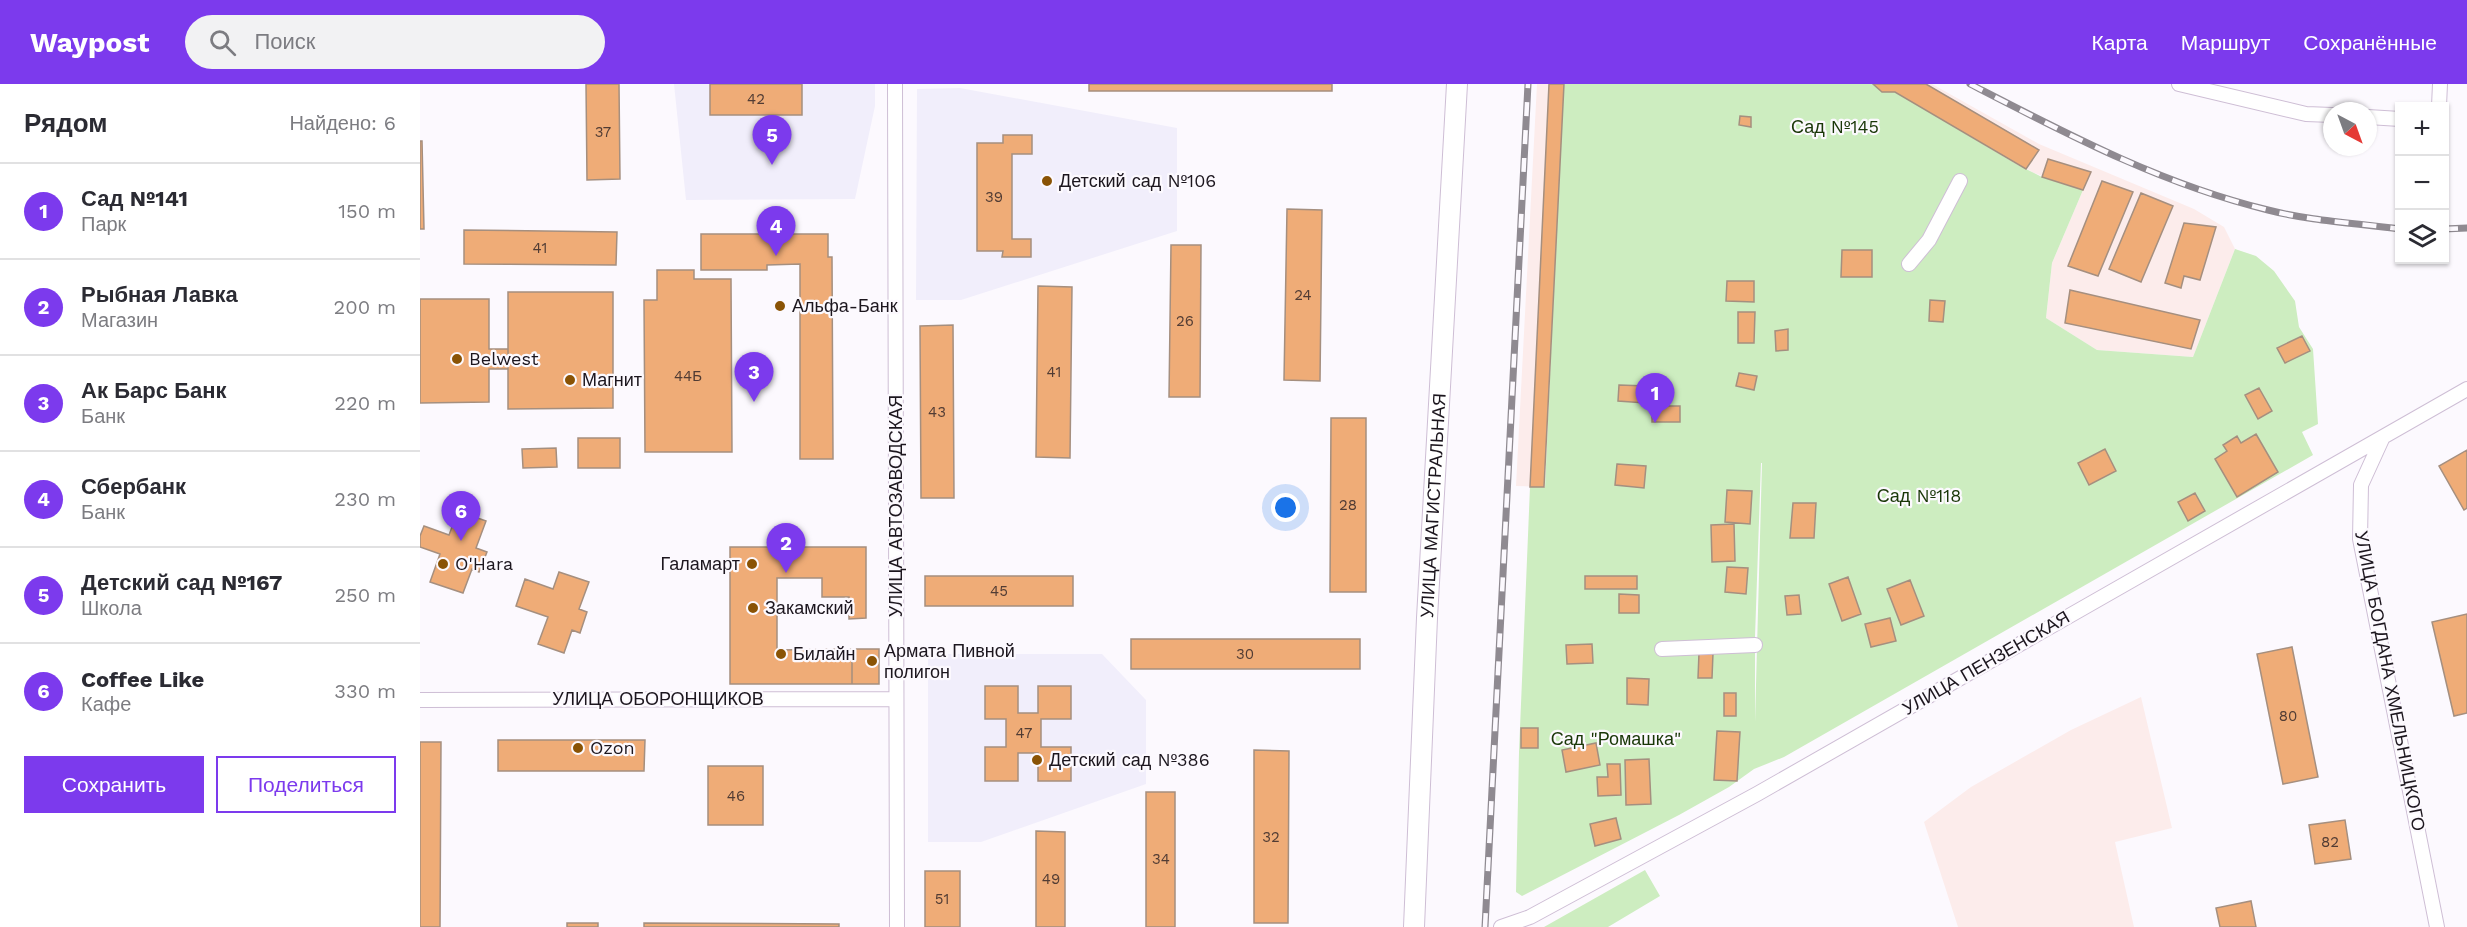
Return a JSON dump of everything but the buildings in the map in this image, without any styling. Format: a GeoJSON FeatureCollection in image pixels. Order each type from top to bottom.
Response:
{"type":"FeatureCollection","features":[{"type":"Feature","properties":{"kind":"main road","name":"УЛИЦА МАГИСТРАЛЬНАЯ"},"geometry":{"type":"LineString","coordinates":[[1414,927],[1426,629],[1457,84]]}},
{"type":"Feature","properties":{"kind":"street","name":"УЛИЦА АВТОЗАВОДСКАЯ"},"geometry":{"type":"LineString","coordinates":[[895,84],[897,927]]}},
{"type":"Feature","properties":{"kind":"street"},"geometry":{"type":"LineString","coordinates":[[2179,84],[2306,114],[2323,115]]}},
{"type":"Feature","properties":{"kind":"street"},"geometry":{"type":"LineString","coordinates":[[2439,102],[2440,84]]}},
{"type":"Feature","properties":{"kind":"street"},"geometry":{"type":"LineString","coordinates":[[2377,118],[2395,119]]}},
{"type":"Feature","properties":{"kind":"street"},"geometry":{"type":"LineString","coordinates":[[1909,264],[1929,240],[1960,182]]}},
{"type":"Feature","properties":{"kind":"street","name":"УЛИЦА ПЕНЗЕНСКАЯ"},"geometry":{"type":"LineString","coordinates":[[1501,927],[1530,917],[1747,799],[2467,389]]}},
{"type":"Feature","properties":{"kind":"street","name":"УЛИЦА БОГДАНА ХМЕЛЬНИЦКОГО"},"geometry":{"type":"LineString","coordinates":[[2382,439],[2361,485],[2360,539],[2437,927]]}},
{"type":"Feature","properties":{"kind":"street"},"geometry":{"type":"LineString","coordinates":[[1662,649],[1755,645]]}},
{"type":"Feature","properties":{"kind":"street","name":"УЛИЦА ОБОРОНЩИКОВ"},"geometry":{"type":"LineString","coordinates":[[420,700],[896,699]]}},
{"type":"Feature","properties":{"kind":"shaded area"},"geometry":{"type":"Polygon","coordinates":[[[674,84],[875,84],[875,106],[855,199],[686,200],[674,84]]]}},
{"type":"Feature","properties":{"kind":"shaded area"},"geometry":{"type":"Polygon","coordinates":[[[1537,84],[1564,84],[1544,487],[1516,486],[1537,84]]]}},
{"type":"Feature","properties":{"kind":"shaded area"},"geometry":{"type":"Polygon","coordinates":[[[1873,84],[1932,84],[2039,144],[2194,209],[2224,227],[2235,249],[2193,357],[2097,350],[2046,318],[2052,263],[2083,190],[2034,173],[1896,92],[1882,92],[1873,84]]]}},
{"type":"Feature","properties":{"kind":"shaded area","name":"Детский сад №106"},"geometry":{"type":"Polygon","coordinates":[[[960,88],[1177,128],[1177,231],[961,300],[916,300],[917,89],[960,88]]]}},
{"type":"Feature","properties":{"kind":"shaded area","name":"Детский сад №386"},"geometry":{"type":"Polygon","coordinates":[[[928,654],[1102,654],[1146,700],[1146,784],[981,842],[928,842],[928,654]]]}},
{"type":"Feature","properties":{"kind":"shaded area"},"geometry":{"type":"Polygon","coordinates":[[[2141,697],[2172,828],[2115,842],[2134,927],[1958,927],[1924,822],[1971,787],[2071,730],[2141,697]]]}},
{"type":"Feature","properties":{"kind":"green space"},"geometry":{"type":"Polygon","coordinates":[[[1563,84],[1873,84],[1882,92],[1895,92],[2018,165],[2042,177],[2083,190],[2052,263],[2046,318],[2097,350],[2193,357],[2235,249],[2256,256],[2274,271],[2295,301],[2299,327],[2313,349],[2318,424],[2302,432],[2313,455],[1784,757],[1754,769],[1729,787],[1679,815],[1522,896],[1516,892],[1519,752],[1530,487],[1545,487],[1563,84]],[[1762,463],[1755,637],[1755,722],[1762,463]]]}},
{"type":"Feature","properties":{"kind":"green space"},"geometry":{"type":"Polygon","coordinates":[[[1645,870],[1660,896],[1608,927],[1544,927],[1645,870]]]}},
{"type":"Feature","properties":{"kind":"railway"},"geometry":{"type":"LineString","coordinates":[[1485,927],[1528,84]]}},
{"type":"Feature","properties":{"kind":"railway"},"geometry":{"type":"LineString","coordinates":[[1970,84],[2115,156],[2228,199],[2284,214],[2395,228]]}},
{"type":"Feature","properties":{"kind":"railway"},"geometry":{"type":"LineString","coordinates":[[2449,229],[2467,228]]}},
{"type":"Feature","properties":{"kind":"place","name":"Детский сад №167"},"geometry":{"type":"Point","coordinates":[772,165]}},
{"type":"Feature","properties":{"kind":"place","name":"Детский сад №106"},"geometry":{"type":"Point","coordinates":[1047,181]}},
{"type":"Feature","properties":{"kind":"place","name":"Сбербанк"},"geometry":{"type":"Point","coordinates":[776,256]}},
{"type":"Feature","properties":{"kind":"place","name":"Альфа-Банк"},"geometry":{"type":"Point","coordinates":[780,306]}},
{"type":"Feature","properties":{"kind":"place","name":"Belwest"},"geometry":{"type":"Point","coordinates":[457,359]}},
{"type":"Feature","properties":{"kind":"place","name":"Магнит"},"geometry":{"type":"Point","coordinates":[570,380]}},
{"type":"Feature","properties":{"kind":"place","name":"Ак Барс Банк"},"geometry":{"type":"Point","coordinates":[754,402]}},
{"type":"Feature","properties":{"kind":"place","name":"Сад №141"},"geometry":{"type":"Point","coordinates":[1655,423]}},
{"type":"Feature","properties":{"kind":"place","name":"Coffee Like"},"geometry":{"type":"Point","coordinates":[461,541]}},
{"type":"Feature","properties":{"kind":"place","name":"O'Hara"},"geometry":{"type":"Point","coordinates":[443,564]}},
{"type":"Feature","properties":{"kind":"place","name":"Галамарт"},"geometry":{"type":"Point","coordinates":[752,564]}},
{"type":"Feature","properties":{"kind":"place","name":"Рыбная Лавка"},"geometry":{"type":"Point","coordinates":[786,573]}},
{"type":"Feature","properties":{"kind":"place","name":"Закамский"},"geometry":{"type":"Point","coordinates":[753,608]}},
{"type":"Feature","properties":{"kind":"place","name":"Билайн"},"geometry":{"type":"Point","coordinates":[781,654]}},
{"type":"Feature","properties":{"kind":"place","name":"Армата Пивной полигон"},"geometry":{"type":"Point","coordinates":[872,661]}},
{"type":"Feature","properties":{"kind":"place","name":"Ozon"},"geometry":{"type":"Point","coordinates":[578,748]}},
{"type":"Feature","properties":{"kind":"place","name":"Детский сад №386"},"geometry":{"type":"Point","coordinates":[1037,760]}},
{"type":"Feature","properties":{"kind":"park label","name":"Сад №145"},"geometry":{"type":"Point","coordinates":[1835,127]}},
{"type":"Feature","properties":{"kind":"park label","name":"Сад №118"},"geometry":{"type":"Point","coordinates":[1919,496]}},
{"type":"Feature","properties":{"kind":"park label","name":"Сад \"Ромашка\""},"geometry":{"type":"Point","coordinates":[1616,739]}}]}
